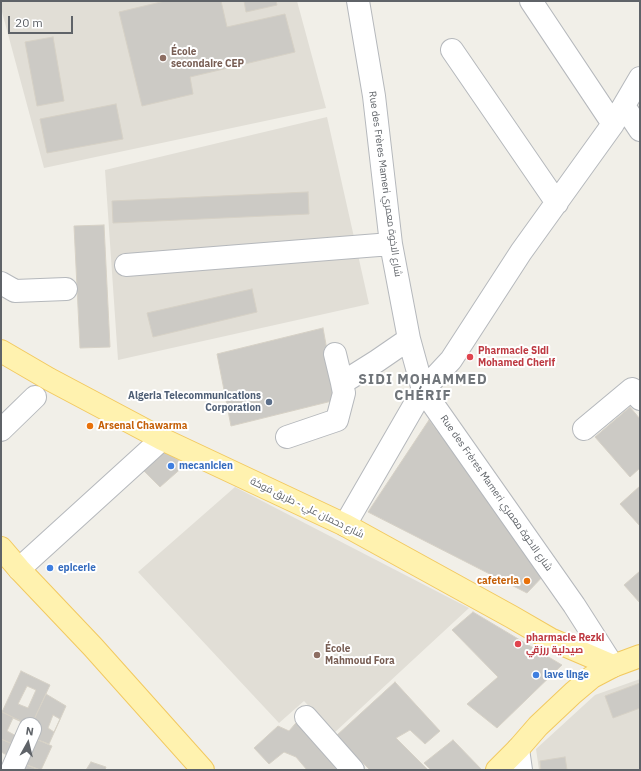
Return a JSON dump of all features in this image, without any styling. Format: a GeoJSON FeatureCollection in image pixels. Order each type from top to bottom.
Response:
{"type":"FeatureCollection","features":[{"type":"Feature","properties":{"kind":"main road","name":"شارع دحمان علي - طريق فوكة"},"geometry":{"type":"LineString","coordinates":[[1,351],[49,379],[162,439],[345,525],[550,639],[613,666]]}},
{"type":"Feature","properties":{"kind":"main road"},"geometry":{"type":"LineString","coordinates":[[1,548],[93,647],[203,770]]}},
{"type":"Feature","properties":{"kind":"main road"},"geometry":{"type":"LineString","coordinates":[[497,770],[538,726],[592,677],[613,666],[640,656]]}},
{"type":"Feature","properties":{"kind":"street","name":"Rue des Frères Mameri شارع الاخوة معمري"},"geometry":{"type":"LineString","coordinates":[[358,1],[374,96],[391,244],[409,339],[423,390],[574,605],[613,666]]}},
{"type":"Feature","properties":{"kind":"street"},"geometry":{"type":"LineString","coordinates":[[531,1],[613,124]]}},
{"type":"Feature","properties":{"kind":"street"},"geometry":{"type":"LineString","coordinates":[[452,50],[557,203]]}},
{"type":"Feature","properties":{"kind":"street"},"geometry":{"type":"LineString","coordinates":[[345,525],[423,390],[451,360],[521,252],[613,124],[640,78]]}},
{"type":"Feature","properties":{"kind":"street"},"geometry":{"type":"LineString","coordinates":[[624,106],[640,130]]}},
{"type":"Feature","properties":{"kind":"street"},"geometry":{"type":"LineString","coordinates":[[126,265],[391,244]]}},
{"type":"Feature","properties":{"kind":"street"},"geometry":{"type":"LineString","coordinates":[[1,283],[15,291],[66,289]]}},
{"type":"Feature","properties":{"kind":"street"},"geometry":{"type":"LineString","coordinates":[[342,383],[409,339]]}},
{"type":"Feature","properties":{"kind":"street"},"geometry":{"type":"LineString","coordinates":[[287,437],[337,420],[344,392],[335,354]]}},
{"type":"Feature","properties":{"kind":"street"},"geometry":{"type":"LineString","coordinates":[[584,429],[632,389],[640,398]]}},
{"type":"Feature","properties":{"kind":"street"},"geometry":{"type":"LineString","coordinates":[[1,430],[35,397]]}},
{"type":"Feature","properties":{"kind":"street"},"geometry":{"type":"LineString","coordinates":[[19,569],[162,439]]}},
{"type":"Feature","properties":{"kind":"street"},"geometry":{"type":"LineString","coordinates":[[306,717],[353,770]]}},
{"type":"Feature","properties":{"kind":"street"},"geometry":{"type":"LineString","coordinates":[[12,770],[30,729]]}},
{"type":"Feature","properties":{"kind":"street"},"geometry":{"type":"LineString","coordinates":[[518,749],[521,770]]}},
{"type":"Feature","properties":{"kind":"shaded area","name":"École secondaire CEP"},"geometry":{"type":"Polygon","coordinates":[[[1,1],[297,1],[326,108],[44,168],[1,8],[1,1]]]}},
{"type":"Feature","properties":{"kind":"shaded area"},"geometry":{"type":"Polygon","coordinates":[[[327,117],[369,304],[118,360],[105,170],[327,117]]]}},
{"type":"Feature","properties":{"kind":"shaded area","name":"École Mahmoud Fora"},"geometry":{"type":"Polygon","coordinates":[[[235,487],[469,608],[334,733],[304,701],[279,723],[138,572],[235,487]]]}},
{"type":"Feature","properties":{"kind":"shaded area"},"geometry":{"type":"Polygon","coordinates":[[[640,679],[640,770],[539,770],[536,749],[595,695],[640,679]]]}},
{"type":"Feature","properties":{"kind":"building"},"geometry":{"type":"Polygon","coordinates":[[[165,1],[221,1],[227,27],[285,14],[295,52],[190,77],[193,94],[142,106],[119,12],[165,1]]]}},
{"type":"Feature","properties":{"kind":"building"},"geometry":{"type":"Polygon","coordinates":[[[244,1],[276,1],[277,5],[246,12],[244,1]]]}},
{"type":"Feature","properties":{"kind":"building"},"geometry":{"type":"Polygon","coordinates":[[[53,37],[64,101],[37,106],[25,42],[53,37]]]}},
{"type":"Feature","properties":{"kind":"building"},"geometry":{"type":"Polygon","coordinates":[[[116,104],[123,139],[47,153],[40,119],[116,104]]]}},
{"type":"Feature","properties":{"kind":"building"},"geometry":{"type":"Polygon","coordinates":[[[308,192],[309,214],[113,223],[112,201],[308,192]]]}},
{"type":"Feature","properties":{"kind":"building"},"geometry":{"type":"Polygon","coordinates":[[[104,225],[110,347],[80,348],[74,226],[104,225]]]}},
{"type":"Feature","properties":{"kind":"building"},"geometry":{"type":"Polygon","coordinates":[[[252,289],[257,312],[153,337],[147,313],[252,289]]]}},
{"type":"Feature","properties":{"kind":"building"},"geometry":{"type":"Polygon","coordinates":[[[323,328],[336,400],[231,426],[217,354],[323,328]]]}},
{"type":"Feature","properties":{"kind":"building"},"geometry":{"type":"Polygon","coordinates":[[[630,407],[640,419],[640,468],[630,477],[595,437],[630,407]]]}},
{"type":"Feature","properties":{"kind":"building"},"geometry":{"type":"Polygon","coordinates":[[[429,420],[546,573],[527,593],[368,512],[429,420]]]}},
{"type":"Feature","properties":{"kind":"building"},"geometry":{"type":"Polygon","coordinates":[[[163,449],[185,465],[160,487],[142,469],[163,449]]]}},
{"type":"Feature","properties":{"kind":"building"},"geometry":{"type":"Polygon","coordinates":[[[640,486],[640,526],[620,504],[640,486]]]}},
{"type":"Feature","properties":{"kind":"building"},"geometry":{"type":"Polygon","coordinates":[[[640,571],[640,603],[624,585],[640,571]]]}},
{"type":"Feature","properties":{"kind":"building"},"geometry":{"type":"Polygon","coordinates":[[[473,612],[562,665],[497,728],[467,704],[498,677],[452,630],[473,612]]]}},
{"type":"Feature","properties":{"kind":"building"},"geometry":{"type":"Polygon","coordinates":[[[21,671],[50,685],[31,726],[2,712],[21,671]],[[27,686],[18,704],[28,708],[36,690],[27,686]]]}},
{"type":"Feature","properties":{"kind":"building"},"geometry":{"type":"Polygon","coordinates":[[[395,682],[440,731],[425,744],[410,730],[396,738],[428,770],[370,770],[336,736],[395,682]]]}},
{"type":"Feature","properties":{"kind":"building"},"geometry":{"type":"Polygon","coordinates":[[[640,683],[640,708],[613,718],[605,696],[640,683]]]}},
{"type":"Feature","properties":{"kind":"building"},"geometry":{"type":"Polygon","coordinates":[[[46,694],[66,706],[49,744],[31,737],[31,726],[46,694]],[[53,715],[48,728],[54,732],[60,719],[53,715]]]}},
{"type":"Feature","properties":{"kind":"building"},"geometry":{"type":"Polygon","coordinates":[[[2,712],[27,724],[17,746],[1,739],[2,712]],[[13,718],[7,731],[20,738],[26,724],[13,718]]]}},
{"type":"Feature","properties":{"kind":"building"},"geometry":{"type":"Polygon","coordinates":[[[301,717],[346,770],[307,770],[296,757],[284,752],[269,764],[254,748],[278,726],[289,731],[301,717]]]}},
{"type":"Feature","properties":{"kind":"building"},"geometry":{"type":"Polygon","coordinates":[[[31,737],[52,746],[41,770],[19,762],[31,737]]]}},
{"type":"Feature","properties":{"kind":"building"},"geometry":{"type":"Polygon","coordinates":[[[1,739],[17,746],[11,757],[1,752],[1,739]]]}},
{"type":"Feature","properties":{"kind":"building"},"geometry":{"type":"Polygon","coordinates":[[[453,740],[482,770],[431,770],[424,763],[453,740]]]}},
{"type":"Feature","properties":{"kind":"building"},"geometry":{"type":"Polygon","coordinates":[[[565,757],[567,770],[541,770],[540,761],[565,757]]]}},
{"type":"Feature","properties":{"kind":"building"},"geometry":{"type":"Polygon","coordinates":[[[19,762],[39,770],[16,770],[19,762]]]}},
{"type":"Feature","properties":{"kind":"building"},"geometry":{"type":"Polygon","coordinates":[[[91,762],[106,767],[105,770],[86,770],[91,762]]]}},
{"type":"Feature","properties":{"kind":"place","name":"École secondaire CEP"},"geometry":{"type":"Point","coordinates":[163,58]}},
{"type":"Feature","properties":{"kind":"place","name":"Pharmacie Sidi Mohamed Cherif"},"geometry":{"type":"Point","coordinates":[470,357]}},
{"type":"Feature","properties":{"kind":"place","name":"Algeria Telecommunications Corporation"},"geometry":{"type":"Point","coordinates":[269,402]}},
{"type":"Feature","properties":{"kind":"place","name":"Arsenal Chawarma"},"geometry":{"type":"Point","coordinates":[90,426]}},
{"type":"Feature","properties":{"kind":"place","name":"mecanicien"},"geometry":{"type":"Point","coordinates":[171,466]}},
{"type":"Feature","properties":{"kind":"place","name":"epicerie"},"geometry":{"type":"Point","coordinates":[50,568]}},
{"type":"Feature","properties":{"kind":"place","name":"cafeteria"},"geometry":{"type":"Point","coordinates":[527,581]}},
{"type":"Feature","properties":{"kind":"place","name":"pharmacie Rezki صيدلية ررزقي"},"geometry":{"type":"Point","coordinates":[518,644]}},
{"type":"Feature","properties":{"kind":"place","name":"École Mahmoud Fora"},"geometry":{"type":"Point","coordinates":[317,655]}},
{"type":"Feature","properties":{"kind":"place","name":"lave linge"},"geometry":{"type":"Point","coordinates":[536,675]}},
{"type":"Feature","properties":{"kind":"district","name":"SIDI MOHAMMED CHÉRIF"},"geometry":{"type":"Point","coordinates":[423,388]}}]}
